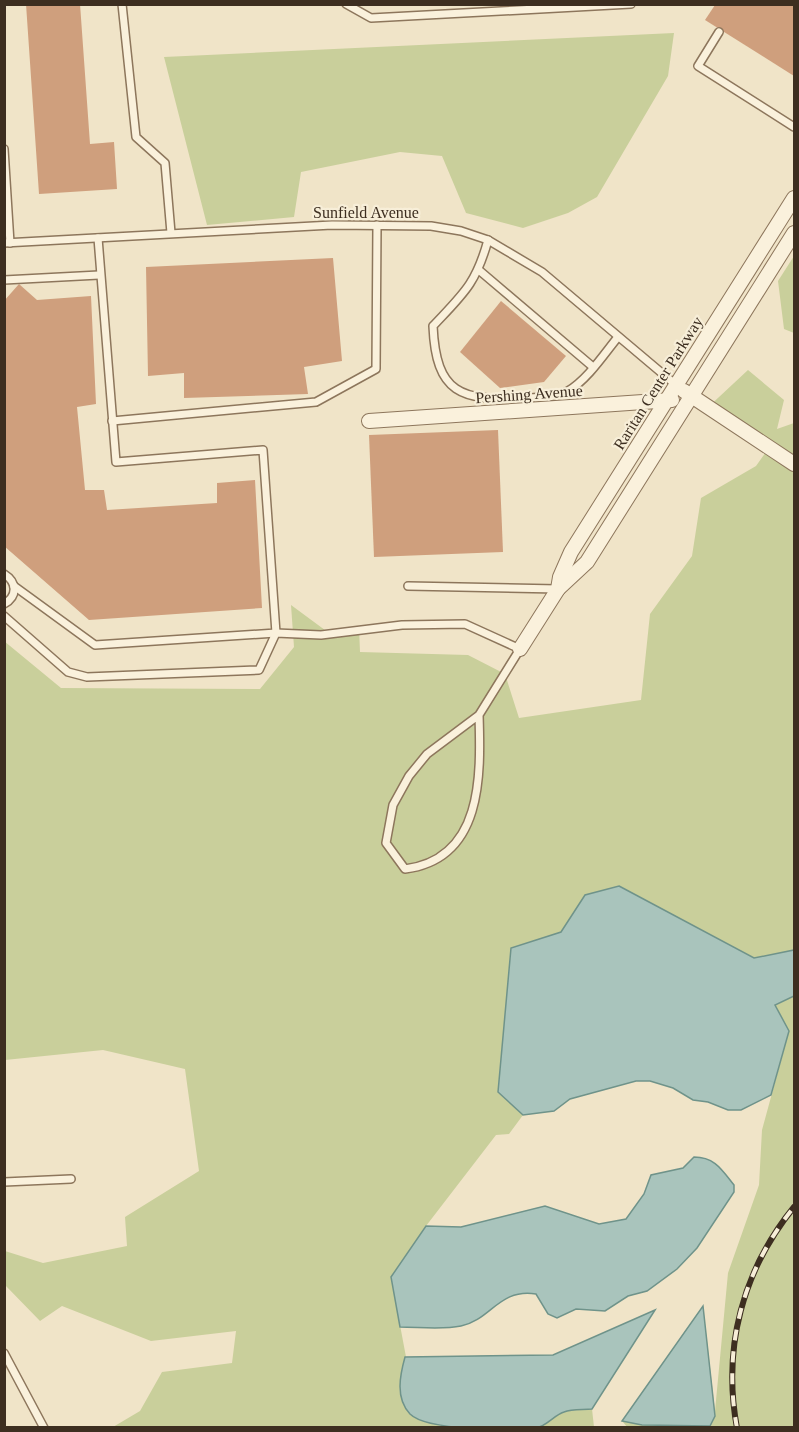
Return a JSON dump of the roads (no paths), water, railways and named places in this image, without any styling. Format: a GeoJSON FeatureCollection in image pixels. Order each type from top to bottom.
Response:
{"type":"FeatureCollection","features":[{"type":"Feature","properties":{"kind":"street","name":"Raritan Center Parkway"},"geometry":{"type":"LineString","coordinates":[[558,589],[560,577],[571,552],[795,198]]}},
{"type":"Feature","properties":{"kind":"street","name":"Raritan Center Parkway"},"geometry":{"type":"LineString","coordinates":[[520,649],[558,589],[587,562],[795,233]]}},
{"type":"Feature","properties":{"kind":"street"},"geometry":{"type":"LineString","coordinates":[[676,385],[795,464]]}},
{"type":"Feature","properties":{"kind":"street","name":"Pershing Avenue"},"geometry":{"type":"LineString","coordinates":[[369,421],[666,401],[691,397]]}},
{"type":"Feature","properties":{"kind":"lane"},"geometry":{"type":"LineString","coordinates":[[122,4],[136,137],[165,163],[171,233]]}},
{"type":"Feature","properties":{"kind":"lane"},"geometry":{"type":"LineString","coordinates":[[346,4],[371,18],[631,4]]}},
{"type":"Feature","properties":{"kind":"lane"},"geometry":{"type":"LineString","coordinates":[[719,32],[698,66],[795,127]]}},
{"type":"Feature","properties":{"kind":"lane"},"geometry":{"type":"LineString","coordinates":[[4,149],[7,243]]}},
{"type":"Feature","properties":{"kind":"lane"},"geometry":{"type":"LineString","coordinates":[[112,421],[316,402],[376,369],[376,225]]}},
{"type":"Feature","properties":{"kind":"lane","name":"Sunfield Avenue"},"geometry":{"type":"LineString","coordinates":[[7,243],[298,226],[431,226],[461,231],[488,240],[542,272],[676,385]]}},
{"type":"Feature","properties":{"kind":"lane"},"geometry":{"type":"LineString","coordinates":[[4,616],[68,672],[87,677],[259,670],[276,633],[263,450],[116,462],[99,275],[98,238]]}},
{"type":"Feature","properties":{"kind":"lane"},"geometry":{"type":"LineString","coordinates":[[488,240],[480,271],[470,286],[433,326],[434,349],[445,380],[462,394],[487,400],[553,396],[568,391],[593,367],[618,337]]}},
{"type":"Feature","properties":{"kind":"lane"},"geometry":{"type":"LineString","coordinates":[[480,271],[593,367]]}},
{"type":"Feature","properties":{"kind":"lane"},"geometry":{"type":"LineString","coordinates":[[4,280],[99,275]]}},
{"type":"Feature","properties":{"kind":"lane"},"geometry":{"type":"LineString","coordinates":[[4,574],[14,586],[95,645],[276,633],[321,635],[402,625],[465,624],[520,649],[479,716],[427,754],[409,776],[393,806],[386,843],[405,869],[424,867],[446,855],[468,824],[478,793],[479,716]]}},
{"type":"Feature","properties":{"kind":"lane"},"geometry":{"type":"LineString","coordinates":[[4,604],[12,598],[14,586]]}},
{"type":"Feature","properties":{"kind":"lane"},"geometry":{"type":"LineString","coordinates":[[408,586],[558,589]]}},
{"type":"Feature","properties":{"kind":"lane"},"geometry":{"type":"LineString","coordinates":[[4,1182],[71,1179]]}},
{"type":"Feature","properties":{"kind":"lane"},"geometry":{"type":"LineString","coordinates":[[4,1353],[44,1428]]}},
{"type":"Feature","properties":{"kind":"water"},"geometry":{"type":"Polygon","coordinates":[[[619,886],[754,958],[794,950],[794,996],[775,1005],[789,1031],[771,1095],[741,1110],[728,1110],[708,1102],[693,1100],[673,1088],[650,1081],[636,1081],[570,1099],[554,1111],[523,1115],[498,1092],[511,948],[561,932],[585,895],[619,886]]]}},
{"type":"Feature","properties":{"kind":"water"},"geometry":{"type":"Polygon","coordinates":[[[694,1157],[707,1159],[717,1165],[734,1185],[734,1192],[697,1248],[677,1269],[647,1291],[628,1296],[605,1311],[576,1309],[557,1318],[548,1314],[536,1294],[523,1293],[504,1300],[480,1318],[461,1326],[400,1327],[391,1277],[426,1226],[461,1227],[545,1206],[599,1224],[626,1219],[644,1194],[651,1175],[683,1168],[694,1157]]]}},
{"type":"Feature","properties":{"kind":"water"},"geometry":{"type":"Polygon","coordinates":[[[703,1306],[715,1416],[710,1426],[642,1425],[622,1421],[703,1306]]]}},
{"type":"Feature","properties":{"kind":"water"},"geometry":{"type":"Polygon","coordinates":[[[655,1310],[592,1409],[564,1412],[536,1428],[490,1429],[451,1427],[419,1420],[410,1414],[402,1401],[400,1379],[405,1357],[553,1355],[655,1310]]]}},
{"type":"Feature","properties":{"kind":"railway"},"geometry":{"type":"LineString","coordinates":[[737,1428],[732,1368],[741,1311],[761,1257],[776,1231],[794,1207]]}}]}
